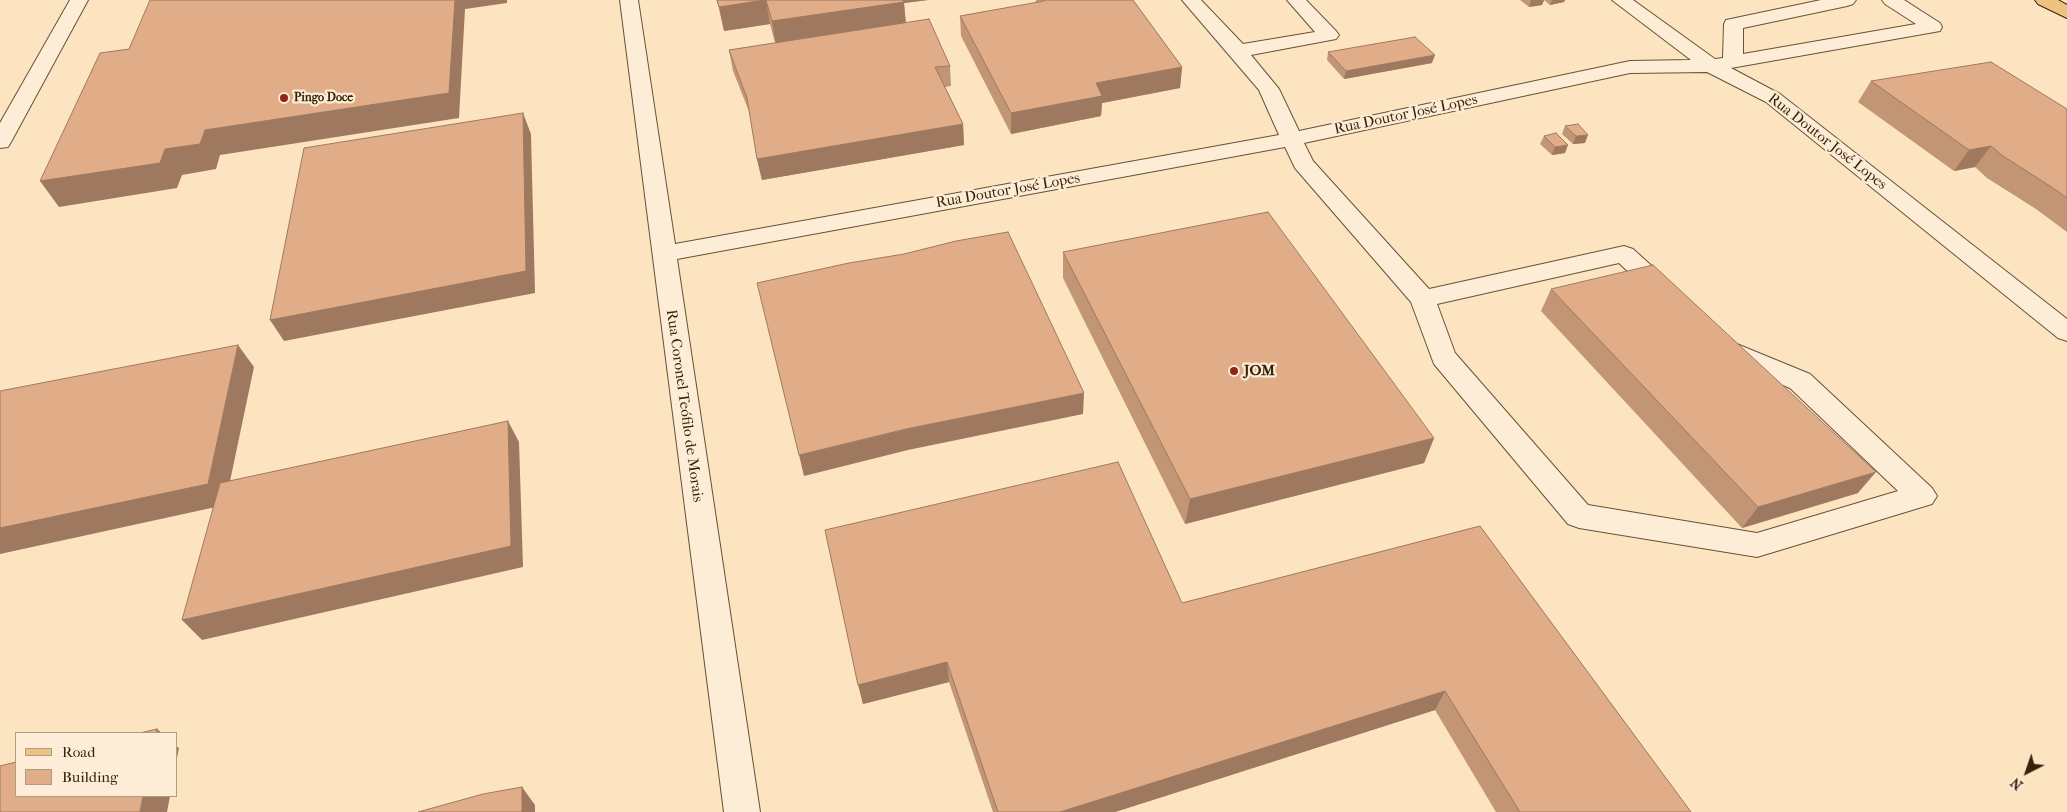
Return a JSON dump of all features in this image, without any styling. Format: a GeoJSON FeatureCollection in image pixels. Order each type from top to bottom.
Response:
{"type":"FeatureCollection","features":[{"type":"Feature","properties":{"kind":"main road"},"geometry":{"type":"LineString","coordinates":[[2044,0],[2067,12]]}},
{"type":"Feature","properties":{"kind":"street"},"geometry":{"type":"LineString","coordinates":[[0,142],[79,0]]}},
{"type":"Feature","properties":{"kind":"street","name":"Rua Coronel Teófilo de Morais"},"geometry":{"type":"LineString","coordinates":[[629,0],[742,812]]}},
{"type":"Feature","properties":{"kind":"street"},"geometry":{"type":"LineString","coordinates":[[1191,0],[1238,51],[1269,89],[1303,163],[1423,300],[1443,357],[1579,516],[1757,545],[1922,496],[1800,381],[1731,353],[1710,333]]}},
{"type":"Feature","properties":{"kind":"street"},"geometry":{"type":"LineString","coordinates":[[1238,51],[1329,35],[1296,0]]}},
{"type":"Feature","properties":{"kind":"street"},"geometry":{"type":"LineString","coordinates":[[1621,0],[1722,64],[1934,27],[1891,0]]}},
{"type":"Feature","properties":{"kind":"street"},"geometry":{"type":"LineString","coordinates":[[1722,64],[1733,24],[1847,0]]}},
{"type":"Feature","properties":{"kind":"street","name":"Rua Doutor José Lopes"},"geometry":{"type":"LineString","coordinates":[[663,254],[1291,139],[1630,67],[1722,64],[1773,98],[2067,332]]}},
{"type":"Feature","properties":{"kind":"street"},"geometry":{"type":"LineString","coordinates":[[1423,300],[1624,254],[1681,307]]}},
{"type":"Feature","properties":{"kind":"building","name":"Pingo Doce"},"geometry":{"type":"Polygon","coordinates":[[[150,0],[455,0],[449,93],[205,130],[200,144],[165,149],[160,163],[40,181],[100,53],[129,49],[150,0]]]}},
{"type":"Feature","properties":{"kind":"building"},"geometry":{"type":"Polygon","coordinates":[[[717,0],[765,0],[719,7],[717,0]]]}},
{"type":"Feature","properties":{"kind":"building"},"geometry":{"type":"Polygon","coordinates":[[[766,0],[903,0],[904,2],[772,21],[766,0]]]}},
{"type":"Feature","properties":{"kind":"building"},"geometry":{"type":"Polygon","coordinates":[[[1044,0],[1133,0],[1182,67],[1096,83],[1102,96],[1011,113],[960,16],[1044,0]]]}},
{"type":"Feature","properties":{"kind":"building"},"geometry":{"type":"Polygon","coordinates":[[[929,19],[950,66],[935,67],[963,124],[757,159],[747,98],[729,50],[929,19]]]}},
{"type":"Feature","properties":{"kind":"building"},"geometry":{"type":"Polygon","coordinates":[[[1415,37],[1435,55],[1346,71],[1328,52],[1415,37]]]}},
{"type":"Feature","properties":{"kind":"building"},"geometry":{"type":"Polygon","coordinates":[[[1991,62],[2067,109],[2067,198],[1991,146],[1969,150],[1871,81],[1991,62]]]}},
{"type":"Feature","properties":{"kind":"building"},"geometry":{"type":"Polygon","coordinates":[[[523,113],[526,271],[270,320],[304,148],[523,113]]]}},
{"type":"Feature","properties":{"kind":"building"},"geometry":{"type":"Polygon","coordinates":[[[1578,124],[1588,135],[1576,136],[1565,126],[1578,124]]]}},
{"type":"Feature","properties":{"kind":"building"},"geometry":{"type":"Polygon","coordinates":[[[1556,133],[1568,145],[1555,147],[1544,136],[1556,133]]]}},
{"type":"Feature","properties":{"kind":"building","name":"JOM"},"geometry":{"type":"Polygon","coordinates":[[[1268,212],[1434,438],[1190,499],[1063,252],[1268,212]]]}},
{"type":"Feature","properties":{"kind":"building"},"geometry":{"type":"Polygon","coordinates":[[[1008,232],[1084,393],[906,429],[799,455],[757,283],[849,263],[904,254],[956,241],[1008,232]]]}},
{"type":"Feature","properties":{"kind":"building"},"geometry":{"type":"Polygon","coordinates":[[[1653,265],[1876,472],[1758,507],[1551,289],[1653,265]]]}},
{"type":"Feature","properties":{"kind":"building"},"geometry":{"type":"Polygon","coordinates":[[[238,345],[208,484],[0,528],[0,391],[238,345]]]}},
{"type":"Feature","properties":{"kind":"building"},"geometry":{"type":"Polygon","coordinates":[[[508,421],[511,546],[182,620],[220,483],[508,421]]]}},
{"type":"Feature","properties":{"kind":"building"},"geometry":{"type":"Polygon","coordinates":[[[1118,462],[1182,603],[1480,526],[1691,812],[1520,812],[1445,691],[1060,812],[998,812],[947,662],[858,685],[825,530],[1118,462]]]}},
{"type":"Feature","properties":{"kind":"building"},"geometry":{"type":"Polygon","coordinates":[[[157,729],[156,732],[144,732],[157,729]]]}},
{"type":"Feature","properties":{"kind":"building"},"geometry":{"type":"Polygon","coordinates":[[[15,762],[15,797],[143,797],[140,812],[0,812],[0,766],[15,762]]]}},
{"type":"Feature","properties":{"kind":"building"},"geometry":{"type":"Polygon","coordinates":[[[522,787],[522,812],[418,812],[483,794],[522,787]]]}},
{"type":"Feature","properties":{"kind":"place","name":"Pingo Doce"},"geometry":{"type":"Point","coordinates":[284,98]}},
{"type":"Feature","properties":{"kind":"place","name":"JOM"},"geometry":{"type":"Point","coordinates":[1234,371]}}]}
